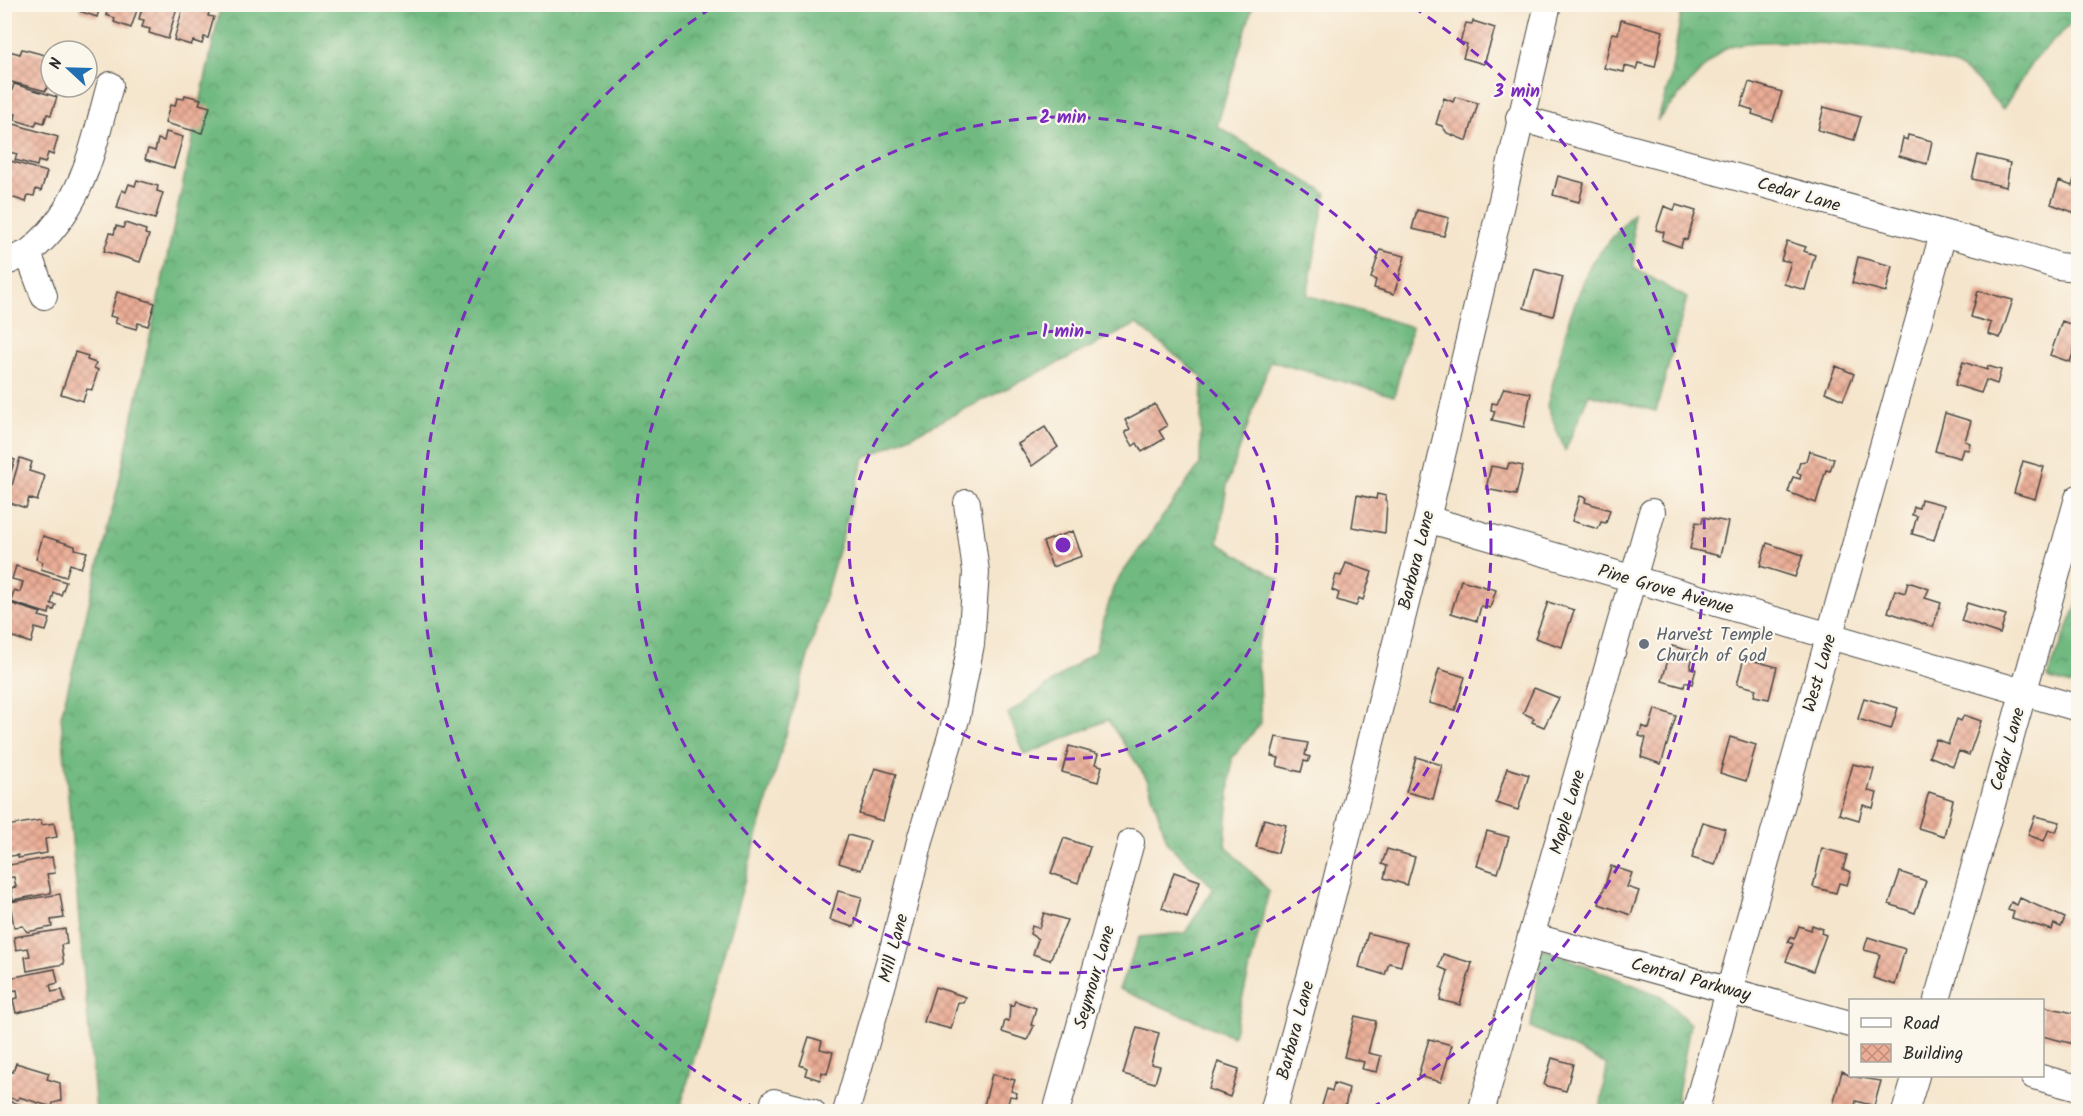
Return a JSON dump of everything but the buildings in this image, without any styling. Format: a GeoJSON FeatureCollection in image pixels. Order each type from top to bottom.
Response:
{"type":"FeatureCollection","features":[{"type":"Feature","properties":{"kind":"street","name":"Barbara Lane"},"geometry":{"type":"LineString","coordinates":[[1273,1112],[1332,897],[1427,519],[1519,118],[1548,4]]}},
{"type":"Feature","properties":{"kind":"street"},"geometry":{"type":"LineString","coordinates":[[4,263],[28,253],[56,227],[75,199],[89,161],[110,85]]}},
{"type":"Feature","properties":{"kind":"street","name":"Cedar Lane"},"geometry":{"type":"LineString","coordinates":[[1519,118],[2058,266],[2079,268]]}},
{"type":"Feature","properties":{"kind":"street","name":"West Lane"},"geometry":{"type":"LineString","coordinates":[[1695,1112],[1943,234]]}},
{"type":"Feature","properties":{"kind":"street"},"geometry":{"type":"LineString","coordinates":[[28,253],[44,296]]}},
{"type":"Feature","properties":{"kind":"street","name":"Cedar Lane"},"geometry":{"type":"LineString","coordinates":[[1937,999],[2079,498]]}},
{"type":"Feature","properties":{"kind":"street","name":"Mill Lane"},"geometry":{"type":"LineString","coordinates":[[846,1112],[894,945],[936,783],[957,716],[971,644],[976,572],[967,502]]}},
{"type":"Feature","properties":{"kind":"street","name":"Maple Lane"},"geometry":{"type":"LineString","coordinates":[[1481,1112],[1652,512]]}},
{"type":"Feature","properties":{"kind":"street","name":"Pine Grove Avenue"},"geometry":{"type":"LineString","coordinates":[[1427,519],[2079,708]]}},
{"type":"Feature","properties":{"kind":"street","name":"Seymour Lane"},"geometry":{"type":"LineString","coordinates":[[1056,1112],[1131,842]]}},
{"type":"Feature","properties":{"kind":"street","name":"Central Parkway"},"geometry":{"type":"LineString","coordinates":[[1531,936],[1731,989],[1849,1023]]}},
{"type":"Feature","properties":{"kind":"street"},"geometry":{"type":"LineString","coordinates":[[1905,1112],[1916,1077]]}},
{"type":"Feature","properties":{"kind":"street"},"geometry":{"type":"LineString","coordinates":[[2038,1077],[2079,1088]]}},
{"type":"Feature","properties":{"kind":"street"},"geometry":{"type":"LineString","coordinates":[[774,1102],[812,1112]]}},
{"type":"Feature","properties":{"kind":"green space"},"geometry":{"type":"Polygon","coordinates":[[[2078,4],[2078,17],[2033,61],[2003,109],[1969,74],[1947,63],[1884,50],[1772,42],[1726,48],[1701,70],[1657,121],[1670,81],[1681,15],[1673,5],[2078,4]]]}},
{"type":"Feature","properties":{"kind":"green space"},"geometry":{"type":"Polygon","coordinates":[[[221,5],[1253,5],[1217,126],[1326,193],[1307,295],[1412,327],[1394,396],[1270,361],[1227,485],[1218,543],[1279,579],[1257,645],[1261,723],[1232,758],[1225,845],[1269,891],[1233,1036],[1119,989],[1140,937],[1185,933],[1214,888],[1168,844],[1147,779],[1108,720],[1025,755],[1008,714],[1095,651],[1114,585],[1200,464],[1202,377],[1137,324],[864,459],[681,1105],[703,1111],[96,1111],[61,716],[118,487],[221,5]]]}},
{"type":"Feature","properties":{"kind":"green space"},"geometry":{"type":"Polygon","coordinates":[[[1633,213],[1634,268],[1687,298],[1656,411],[1589,394],[1565,451],[1547,406],[1570,316],[1591,263],[1633,213]]]}},
{"type":"Feature","properties":{"kind":"green space"},"geometry":{"type":"Polygon","coordinates":[[[2078,606],[2078,687],[2047,678],[2078,606]]]}},
{"type":"Feature","properties":{"kind":"green space"},"geometry":{"type":"Polygon","coordinates":[[[1542,948],[1661,996],[1690,1024],[1675,1111],[1600,1111],[1607,1065],[1531,1027],[1542,948]]]}},
{"type":"Feature","properties":{"kind":"place","name":"Harvest Temple Church of God"},"geometry":{"type":"Point","coordinates":[1644,644]}}]}
